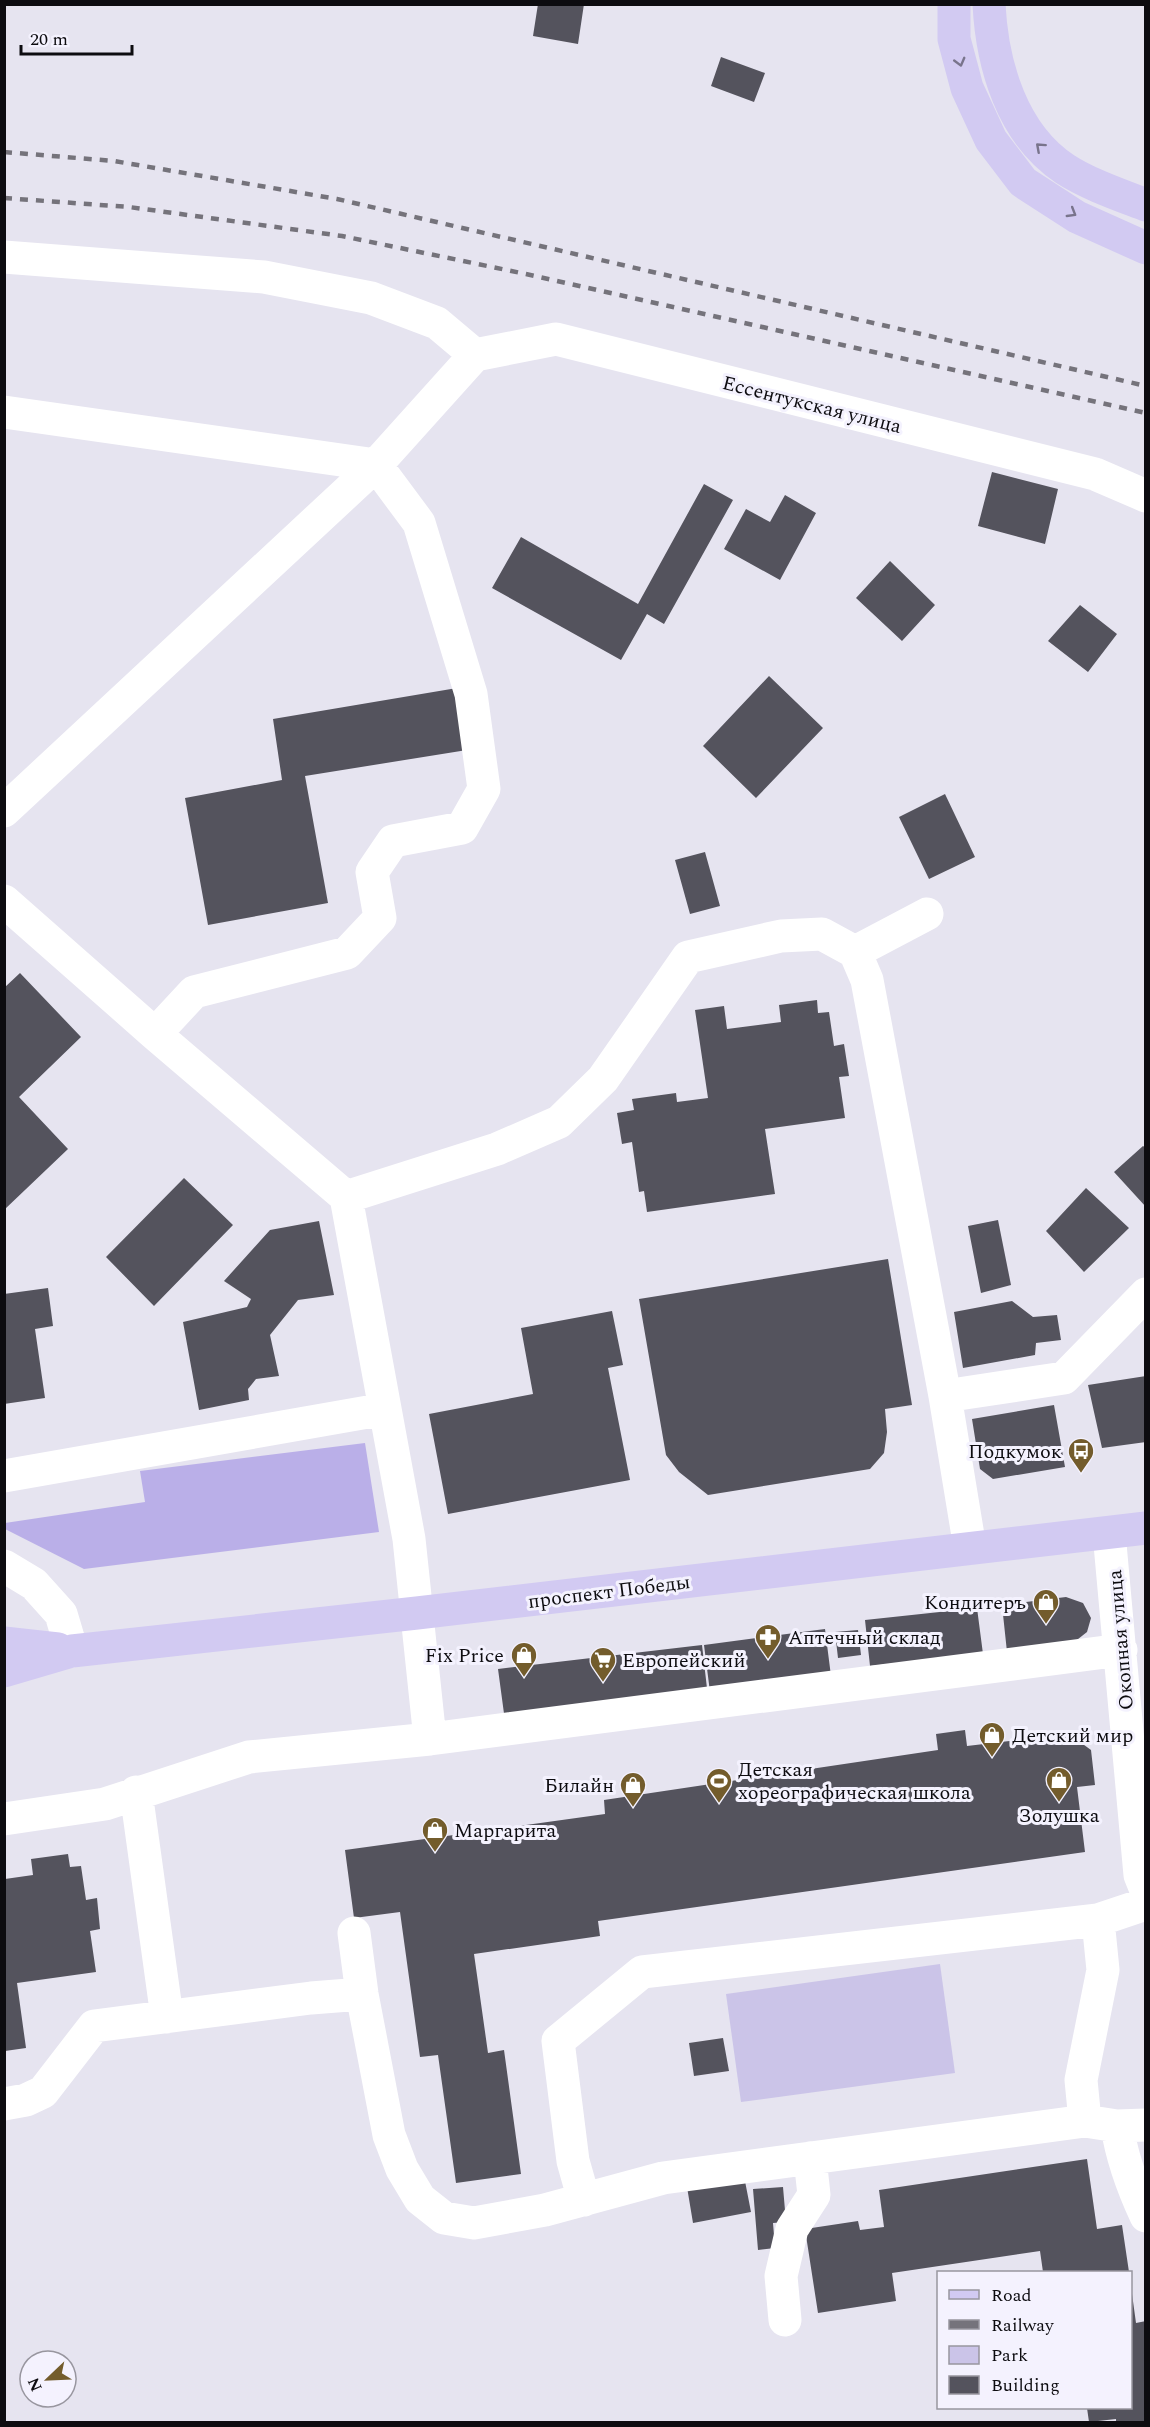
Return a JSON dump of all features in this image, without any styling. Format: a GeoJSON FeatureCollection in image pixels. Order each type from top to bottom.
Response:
{"type":"FeatureCollection","features":[{"type":"Feature","properties":{"kind":"main road"},"geometry":{"type":"LineString","coordinates":[[954,4],[954,39],[967,88],[991,140],[1023,182],[1077,217],[1146,248]]}},
{"type":"Feature","properties":{"kind":"main road"},"geometry":{"type":"LineString","coordinates":[[989,4],[990,37],[1007,95],[1030,138],[1065,169],[1146,205]]}},
{"type":"Feature","properties":{"kind":"main road","name":"проспект Победы"},"geometry":{"type":"LineString","coordinates":[[4,1671],[72,1651],[1146,1528]]}},
{"type":"Feature","properties":{"kind":"main road","name":"проспект Победы"},"geometry":{"type":"LineString","coordinates":[[4,1643],[72,1651]]}},
{"type":"Feature","properties":{"kind":"street"},"geometry":{"type":"LineString","coordinates":[[4,257],[264,277],[371,298],[437,323],[476,355],[376,465],[4,811]]}},
{"type":"Feature","properties":{"kind":"street","name":"Ессентукская улица"},"geometry":{"type":"LineString","coordinates":[[476,355],[556,339],[1095,474],[1146,496]]}},
{"type":"Feature","properties":{"kind":"street"},"geometry":{"type":"LineString","coordinates":[[4,412],[376,465],[419,524],[471,694],[484,789],[462,828],[393,841],[372,872],[380,918],[347,952],[194,992],[155,1034]]}},
{"type":"Feature","properties":{"kind":"street"},"geometry":{"type":"LineString","coordinates":[[4,901],[346,1197],[409,1539],[430,1739]]}},
{"type":"Feature","properties":{"kind":"street"},"geometry":{"type":"LineString","coordinates":[[855,952],[927,914]]}},
{"type":"Feature","properties":{"kind":"street"},"geometry":{"type":"LineString","coordinates":[[346,1197],[497,1149],[558,1122],[603,1079],[688,957],[781,936],[822,934],[855,952],[867,980],[945,1396],[970,1548]]}},
{"type":"Feature","properties":{"kind":"street"},"geometry":{"type":"LineString","coordinates":[[945,1396],[1064,1377],[1146,1294]]}},
{"type":"Feature","properties":{"kind":"street"},"geometry":{"type":"LineString","coordinates":[[4,1476],[385,1409]]}},
{"type":"Feature","properties":{"kind":"street","name":"Окопная улица"},"geometry":{"type":"LineString","coordinates":[[1109,1533],[1140,1875],[1146,1890]]}},
{"type":"Feature","properties":{"kind":"street"},"geometry":{"type":"LineString","coordinates":[[4,1566],[34,1584],[61,1614],[72,1651]]}},
{"type":"Feature","properties":{"kind":"street"},"geometry":{"type":"LineString","coordinates":[[4,1819],[105,1803],[249,1757],[430,1739],[1121,1650]]}},
{"type":"Feature","properties":{"kind":"street"},"geometry":{"type":"LineString","coordinates":[[136,1792],[167,2017]]}},
{"type":"Feature","properties":{"kind":"street"},"geometry":{"type":"LineString","coordinates":[[584,2200],[573,2162],[558,2041],[642,1972],[1098,1920],[1146,1904]]}},
{"type":"Feature","properties":{"kind":"street"},"geometry":{"type":"LineString","coordinates":[[1085,2121],[1081,2080],[1103,1970],[1098,1920]]}},
{"type":"Feature","properties":{"kind":"street"},"geometry":{"type":"LineString","coordinates":[[354,1933],[362,1994],[389,2135],[402,2169],[420,2199],[444,2218],[474,2223],[545,2210],[663,2178],[1085,2121],[1131,2126],[1121,2152],[1129,2179],[1146,2216]]}},
{"type":"Feature","properties":{"kind":"street"},"geometry":{"type":"LineString","coordinates":[[4,2104],[26,2100],[43,2092],[94,2026],[310,1998],[362,1994]]}},
{"type":"Feature","properties":{"kind":"street"},"geometry":{"type":"LineString","coordinates":[[785,2320],[781,2276],[792,2229],[814,2195],[810,2158]]}},
{"type":"Feature","properties":{"kind":"green space"},"geometry":{"type":"Polygon","coordinates":[[[940,1964],[955,2073],[741,2102],[726,1994],[940,1964]]]}},
{"type":"Feature","properties":{"kind":"shaded area"},"geometry":{"type":"Polygon","coordinates":[[[365,1443],[379,1532],[84,1569],[5,1529],[5,1523],[145,1502],[140,1471],[365,1443]]]}},
{"type":"Feature","properties":{"kind":"building"},"geometry":{"type":"Polygon","coordinates":[[[538,4],[584,4],[578,44],[533,36],[538,4]]]}},
{"type":"Feature","properties":{"kind":"building"},"geometry":{"type":"Polygon","coordinates":[[[721,57],[765,73],[754,102],[711,86],[721,57]]]}},
{"type":"Feature","properties":{"kind":"building"},"geometry":{"type":"Polygon","coordinates":[[[992,472],[1058,489],[1045,544],[978,526],[992,472]]]}},
{"type":"Feature","properties":{"kind":"building"},"geometry":{"type":"Polygon","coordinates":[[[704,484],[733,500],[664,624],[647,614],[621,660],[492,588],[521,537],[638,604],[704,484]]]}},
{"type":"Feature","properties":{"kind":"building"},"geometry":{"type":"Polygon","coordinates":[[[785,495],[816,513],[780,580],[724,549],[746,509],[770,522],[785,495]]]}},
{"type":"Feature","properties":{"kind":"building"},"geometry":{"type":"Polygon","coordinates":[[[890,561],[935,605],[902,641],[856,598],[890,561]]]}},
{"type":"Feature","properties":{"kind":"building"},"geometry":{"type":"Polygon","coordinates":[[[1080,605],[1117,634],[1088,672],[1048,641],[1080,605]]]}},
{"type":"Feature","properties":{"kind":"building"},"geometry":{"type":"Polygon","coordinates":[[[769,676],[823,728],[756,798],[703,746],[769,676]]]}},
{"type":"Feature","properties":{"kind":"building"},"geometry":{"type":"Polygon","coordinates":[[[457,688],[467,750],[305,776],[328,903],[208,925],[185,798],[282,780],[273,719],[457,688]]]}},
{"type":"Feature","properties":{"kind":"building"},"geometry":{"type":"Polygon","coordinates":[[[945,794],[975,857],[929,879],[899,817],[945,794]]]}},
{"type":"Feature","properties":{"kind":"building"},"geometry":{"type":"Polygon","coordinates":[[[705,852],[720,906],[690,914],[675,860],[705,852]]]}},
{"type":"Feature","properties":{"kind":"building"},"geometry":{"type":"Polygon","coordinates":[[[20,973],[81,1037],[19,1097],[68,1149],[4,1210],[4,988],[20,973]]]}},
{"type":"Feature","properties":{"kind":"building"},"geometry":{"type":"Polygon","coordinates":[[[817,1000],[818,1013],[829,1012],[834,1046],[844,1044],[849,1076],[839,1077],[845,1118],[765,1129],[775,1194],[647,1212],[644,1191],[639,1192],[632,1142],[622,1144],[617,1113],[634,1110],[632,1099],[676,1093],[677,1102],[708,1098],[695,1010],[724,1006],[727,1029],[781,1022],[779,1005],[817,1000]]]}},
{"type":"Feature","properties":{"kind":"building"},"geometry":{"type":"Polygon","coordinates":[[[1143,1146],[1146,1148],[1146,1207],[1114,1172],[1143,1146]]]}},
{"type":"Feature","properties":{"kind":"building"},"geometry":{"type":"Polygon","coordinates":[[[184,1178],[233,1225],[154,1306],[106,1257],[184,1178]]]}},
{"type":"Feature","properties":{"kind":"building"},"geometry":{"type":"Polygon","coordinates":[[[1086,1188],[1129,1228],[1084,1272],[1046,1231],[1086,1188]]]}},
{"type":"Feature","properties":{"kind":"building"},"geometry":{"type":"Polygon","coordinates":[[[998,1220],[1011,1285],[981,1293],[968,1226],[998,1220]]]}},
{"type":"Feature","properties":{"kind":"building"},"geometry":{"type":"Polygon","coordinates":[[[319,1221],[334,1295],[298,1300],[270,1335],[279,1376],[256,1379],[248,1389],[249,1400],[199,1410],[183,1322],[247,1307],[251,1299],[224,1281],[270,1230],[319,1221]]]}},
{"type":"Feature","properties":{"kind":"building"},"geometry":{"type":"Polygon","coordinates":[[[888,1259],[912,1405],[885,1409],[887,1432],[884,1453],[870,1469],[708,1495],[679,1472],[666,1455],[639,1299],[888,1259]]]}},
{"type":"Feature","properties":{"kind":"building"},"geometry":{"type":"Polygon","coordinates":[[[48,1288],[53,1326],[35,1329],[45,1398],[4,1404],[4,1294],[48,1288]]]}},
{"type":"Feature","properties":{"kind":"building"},"geometry":{"type":"Polygon","coordinates":[[[1012,1301],[1033,1317],[1057,1315],[1061,1340],[1036,1343],[1035,1355],[963,1368],[954,1312],[1012,1301]]]}},
{"type":"Feature","properties":{"kind":"building"},"geometry":{"type":"Polygon","coordinates":[[[612,1311],[623,1365],[608,1368],[630,1480],[448,1514],[429,1414],[533,1394],[521,1328],[612,1311]]]}},
{"type":"Feature","properties":{"kind":"building"},"geometry":{"type":"Polygon","coordinates":[[[1146,1376],[1146,1442],[1102,1448],[1088,1385],[1146,1376]]]}},
{"type":"Feature","properties":{"kind":"building"},"geometry":{"type":"Polygon","coordinates":[[[1054,1405],[1065,1467],[993,1479],[980,1469],[972,1419],[1054,1405]]]}},
{"type":"Feature","properties":{"kind":"building","name":"Кондитеръ"},"geometry":{"type":"Polygon","coordinates":[[[1066,1597],[1083,1603],[1091,1618],[1087,1632],[1073,1643],[1007,1652],[1002,1605],[1066,1597]]]}},
{"type":"Feature","properties":{"kind":"building"},"geometry":{"type":"Polygon","coordinates":[[[977,1608],[983,1654],[870,1666],[865,1620],[977,1608]]]}},
{"type":"Feature","properties":{"kind":"building","name":"Аптечный склад"},"geometry":{"type":"Polygon","coordinates":[[[825,1629],[831,1676],[710,1692],[704,1645],[825,1629]]]}},
{"type":"Feature","properties":{"kind":"building"},"geometry":{"type":"Polygon","coordinates":[[[858,1630],[861,1655],[838,1658],[835,1632],[858,1630]]]}},
{"type":"Feature","properties":{"kind":"building","name":"Европейский"},"geometry":{"type":"Polygon","coordinates":[[[702,1645],[708,1697],[505,1721],[498,1669],[702,1645]]]}},
{"type":"Feature","properties":{"kind":"building"},"geometry":{"type":"Polygon","coordinates":[[[965,1730],[967,1746],[1069,1734],[1091,1750],[1095,1785],[1077,1787],[1085,1852],[598,1921],[600,1936],[474,1954],[488,2053],[504,2050],[521,2174],[456,2183],[438,2055],[420,2057],[400,1912],[354,1918],[345,1850],[605,1814],[604,1800],[938,1750],[936,1734],[965,1730]]]}},
{"type":"Feature","properties":{"kind":"building"},"geometry":{"type":"Polygon","coordinates":[[[68,1854],[70,1867],[81,1866],[86,1900],[97,1898],[100,1929],[90,1931],[96,1972],[17,1983],[26,2048],[5,2051],[5,1879],[33,1875],[31,1859],[68,1854]]]}},
{"type":"Feature","properties":{"kind":"building"},"geometry":{"type":"Polygon","coordinates":[[[723,2038],[729,2071],[694,2076],[689,2043],[723,2038]]]}},
{"type":"Feature","properties":{"kind":"building"},"geometry":{"type":"Polygon","coordinates":[[[1087,2159],[1097,2229],[1122,2225],[1129,2271],[1043,2271],[1040,2251],[892,2273],[896,2301],[818,2313],[805,2229],[858,2221],[860,2230],[884,2227],[879,2190],[1087,2159]]]}},
{"type":"Feature","properties":{"kind":"building"},"geometry":{"type":"Polygon","coordinates":[[[744,2176],[751,2212],[693,2223],[687,2187],[744,2176]]]}},
{"type":"Feature","properties":{"kind":"building"},"geometry":{"type":"Polygon","coordinates":[[[783,2187],[786,2222],[773,2223],[775,2248],[758,2250],[753,2189],[783,2187]]]}},
{"type":"Feature","properties":{"kind":"building"},"geometry":{"type":"Polygon","coordinates":[[[1132,2294],[1136,2323],[1146,2321],[1146,2422],[1116,2422],[1116,2419],[1089,2422],[1087,2409],[1132,2409],[1132,2294]]]}},
{"type":"Feature","properties":{"kind":"railway"},"geometry":{"type":"LineString","coordinates":[[4,152],[114,161],[337,199],[1146,386]]}},
{"type":"Feature","properties":{"kind":"railway"},"geometry":{"type":"LineString","coordinates":[[4,198],[129,207],[342,236],[526,274],[1146,413]]}},
{"type":"Feature","properties":{"kind":"place","name":"Подкумок"},"geometry":{"type":"Point","coordinates":[1081,1474]}},
{"type":"Feature","properties":{"kind":"place","name":"Кондитеръ"},"geometry":{"type":"Point","coordinates":[1046,1625]}},
{"type":"Feature","properties":{"kind":"place","name":"Аптечный склад"},"geometry":{"type":"Point","coordinates":[768,1660]}},
{"type":"Feature","properties":{"kind":"place","name":"Fix Price"},"geometry":{"type":"Point","coordinates":[524,1678]}},
{"type":"Feature","properties":{"kind":"place","name":"Европейский"},"geometry":{"type":"Point","coordinates":[603,1683]}},
{"type":"Feature","properties":{"kind":"place","name":"Детский мир"},"geometry":{"type":"Point","coordinates":[992,1758]}},
{"type":"Feature","properties":{"kind":"place","name":"Золушка"},"geometry":{"type":"Point","coordinates":[1059,1803]}},
{"type":"Feature","properties":{"kind":"place","name":"Детская хореографическая школа"},"geometry":{"type":"Point","coordinates":[719,1804]}},
{"type":"Feature","properties":{"kind":"place","name":"Билайн"},"geometry":{"type":"Point","coordinates":[633,1808]}},
{"type":"Feature","properties":{"kind":"place","name":"Маргарита"},"geometry":{"type":"Point","coordinates":[435,1853]}}]}
